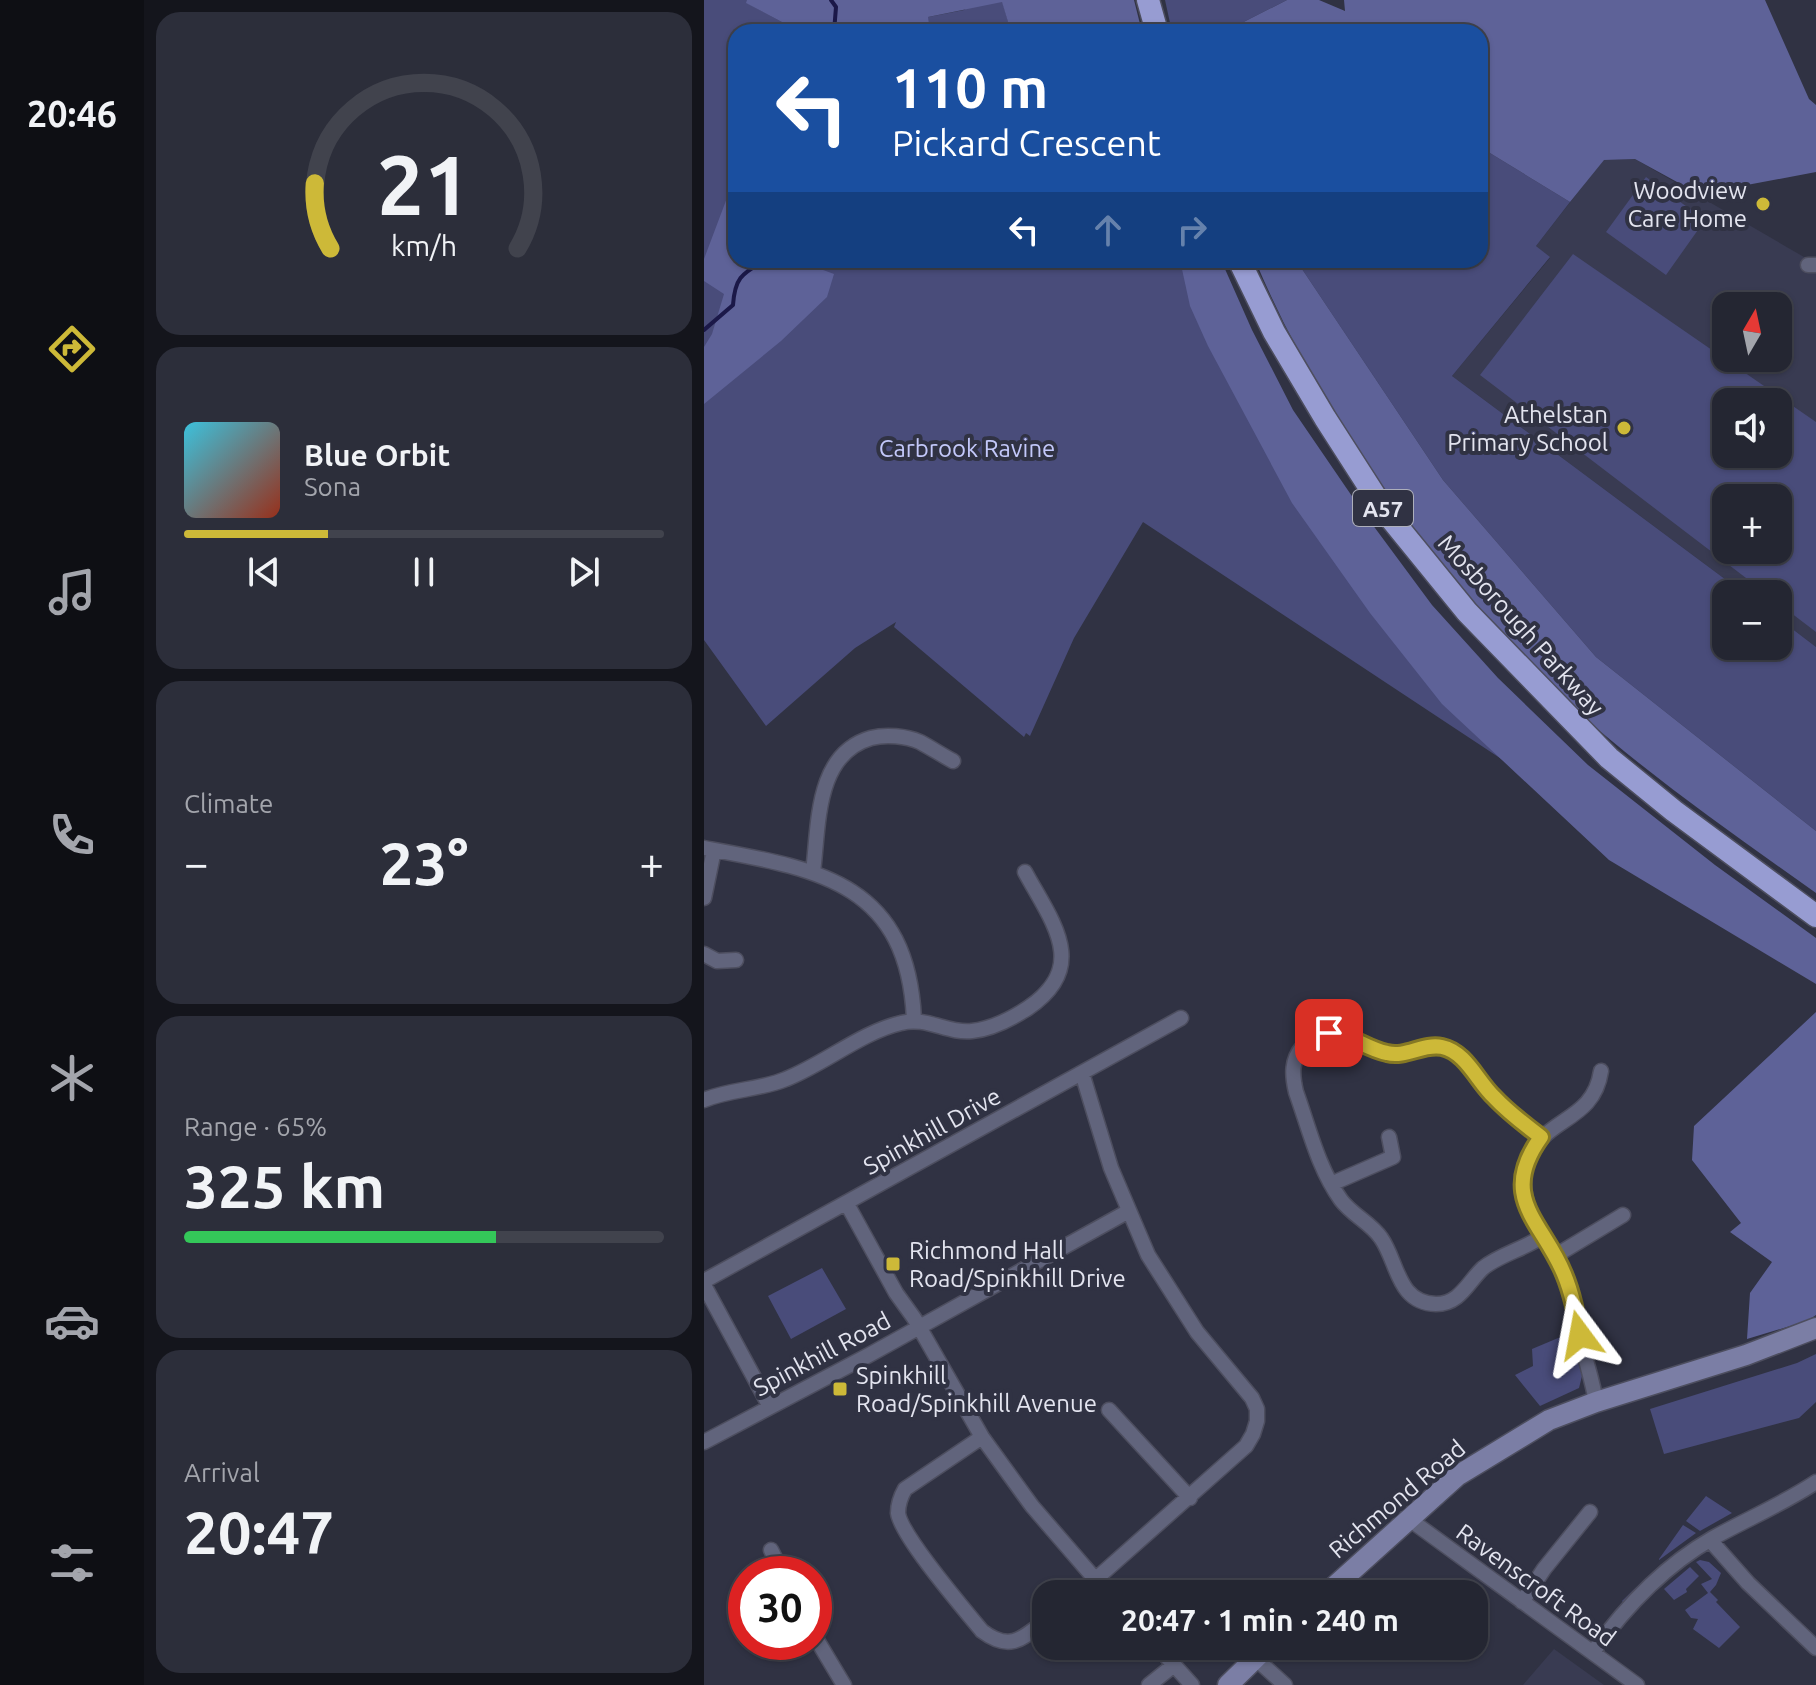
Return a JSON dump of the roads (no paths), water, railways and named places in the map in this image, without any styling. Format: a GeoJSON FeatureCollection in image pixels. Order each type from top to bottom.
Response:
{"type":"FeatureCollection","features":[{"type":"Feature","properties":{"kind":"highway"},"geometry":{"type":"LineString","coordinates":[[1148,0],[1155,24]]}},
{"type":"Feature","properties":{"kind":"highway","name":"Mosborough Parkway"},"geometry":{"type":"LineString","coordinates":[[1243,268],[1274,332],[1384,510],[1467,612],[1609,758],[1674,811],[1816,916]]}},
{"type":"Feature","properties":{"kind":"main road","name":"Richmond Road"},"geometry":{"type":"LineString","coordinates":[[1341,1580],[1457,1476],[1549,1420],[1746,1355],[1816,1328]]}},
{"type":"Feature","properties":{"kind":"main road"},"geometry":{"type":"LineString","coordinates":[[1228,1685],[1254,1660]]}},
{"type":"Feature","properties":{"kind":"street"},"geometry":{"type":"LineString","coordinates":[[813,872],[823,794],[834,766],[844,753],[857,743],[890,736],[919,742],[953,761]]}},
{"type":"Feature","properties":{"kind":"street"},"geometry":{"type":"LineString","coordinates":[[704,898],[709,849],[813,872],[842,885],[864,900],[892,933],[905,958],[910,977],[914,1020]]}},
{"type":"Feature","properties":{"kind":"street"},"geometry":{"type":"LineString","coordinates":[[704,1100],[781,1082],[882,1030],[914,1020],[970,1032],[995,1026],[1044,997],[1055,984],[1062,965],[1061,945],[1025,872]]}},
{"type":"Feature","properties":{"kind":"street"},"geometry":{"type":"LineString","coordinates":[[704,954],[717,961],[736,960]]}},
{"type":"Feature","properties":{"kind":"street","name":"Spinkhill Drive"},"geometry":{"type":"LineString","coordinates":[[704,1283],[1181,1018]]}},
{"type":"Feature","properties":{"kind":"street"},"geometry":{"type":"LineString","coordinates":[[1541,1137],[1496,1100],[1457,1053],[1440,1046],[1404,1054],[1384,1053],[1350,1036],[1329,1033],[1307,1041],[1294,1062],[1292,1073],[1296,1092],[1331,1184],[1351,1212],[1383,1239],[1403,1287],[1426,1303],[1447,1303],[1493,1261],[1520,1251],[1543,1236]]}},
{"type":"Feature","properties":{"kind":"street"},"geometry":{"type":"LineString","coordinates":[[1596,1402],[1571,1295],[1555,1256],[1526,1207],[1523,1191],[1526,1166],[1541,1137],[1581,1111],[1593,1096],[1601,1071]]}},
{"type":"Feature","properties":{"kind":"street"},"geometry":{"type":"LineString","coordinates":[[1082,1073],[1111,1168],[1127,1212],[1148,1255],[1197,1332],[1246,1388],[1257,1409],[1253,1434],[1246,1446],[1097,1580]]}},
{"type":"Feature","properties":{"kind":"street"},"geometry":{"type":"LineString","coordinates":[[1331,1184],[1393,1157],[1389,1137]]}},
{"type":"Feature","properties":{"kind":"street"},"geometry":{"type":"LineString","coordinates":[[847,1204],[982,1437],[1032,1506],[1095,1580]]}},
{"type":"Feature","properties":{"kind":"street","name":"Spinkhill Road"},"geometry":{"type":"LineString","coordinates":[[704,1442],[1127,1212]]}},
{"type":"Feature","properties":{"kind":"street"},"geometry":{"type":"LineString","coordinates":[[1555,1256],[1623,1215]]}},
{"type":"Feature","properties":{"kind":"street"},"geometry":{"type":"LineString","coordinates":[[704,1283],[770,1407]]}},
{"type":"Feature","properties":{"kind":"street"},"geometry":{"type":"LineString","coordinates":[[1109,1410],[1190,1498]]}},
{"type":"Feature","properties":{"kind":"street"},"geometry":{"type":"LineString","coordinates":[[982,1437],[905,1489],[900,1498],[899,1517],[906,1532],[982,1631],[1010,1643],[1032,1631]]}},
{"type":"Feature","properties":{"kind":"street"},"geometry":{"type":"LineString","coordinates":[[1593,1652],[1640,1595],[1677,1562],[1710,1540],[1816,1482]]}},
{"type":"Feature","properties":{"kind":"street"},"geometry":{"type":"LineString","coordinates":[[1522,1602],[1590,1512]]}},
{"type":"Feature","properties":{"kind":"street","name":"Ravenscroft Road"},"geometry":{"type":"LineString","coordinates":[[1409,1519],[1637,1685]]}},
{"type":"Feature","properties":{"kind":"street"},"geometry":{"type":"LineString","coordinates":[[1710,1540],[1748,1583],[1816,1648]]}},
{"type":"Feature","properties":{"kind":"street"},"geometry":{"type":"LineString","coordinates":[[771,1550],[774,1556]]}},
{"type":"Feature","properties":{"kind":"street"},"geometry":{"type":"LineString","coordinates":[[829,1660],[844,1685]]}},
{"type":"Feature","properties":{"kind":"street"},"geometry":{"type":"LineString","coordinates":[[1170,1660],[1192,1685]]}},
{"type":"Feature","properties":{"kind":"street"},"geometry":{"type":"LineString","coordinates":[[1268,1660],[1285,1685]]}},
{"type":"Feature","properties":{"kind":"street"},"geometry":{"type":"LineString","coordinates":[[1149,1685],[1174,1665]]}},
{"type":"Feature","properties":{"kind":"waterway"},"geometry":{"type":"LineString","coordinates":[[831,0],[836,7],[835,24]]}},
{"type":"Feature","properties":{"kind":"waterway"},"geometry":{"type":"LineString","coordinates":[[704,330],[733,305],[738,282],[753,268]]}},
{"type":"Feature","properties":{"kind":"place","name":"Woodview Care Home"},"geometry":{"type":"Point","coordinates":[1763,204]}},
{"type":"Feature","properties":{"kind":"place","name":"Athelstan Primary School"},"geometry":{"type":"Point","coordinates":[1624,428]}},
{"type":"Feature","properties":{"kind":"place","name":"Richmond Hall Road/Spinkhill Drive"},"geometry":{"type":"Point","coordinates":[893,1264]}},
{"type":"Feature","properties":{"kind":"place","name":"Spinkhill Road/Spinkhill Avenue"},"geometry":{"type":"Point","coordinates":[840,1389]}},
{"type":"Feature","properties":{"kind":"park label","name":"Carbrook Ravine"},"geometry":{"type":"Point","coordinates":[967,448]}}]}
